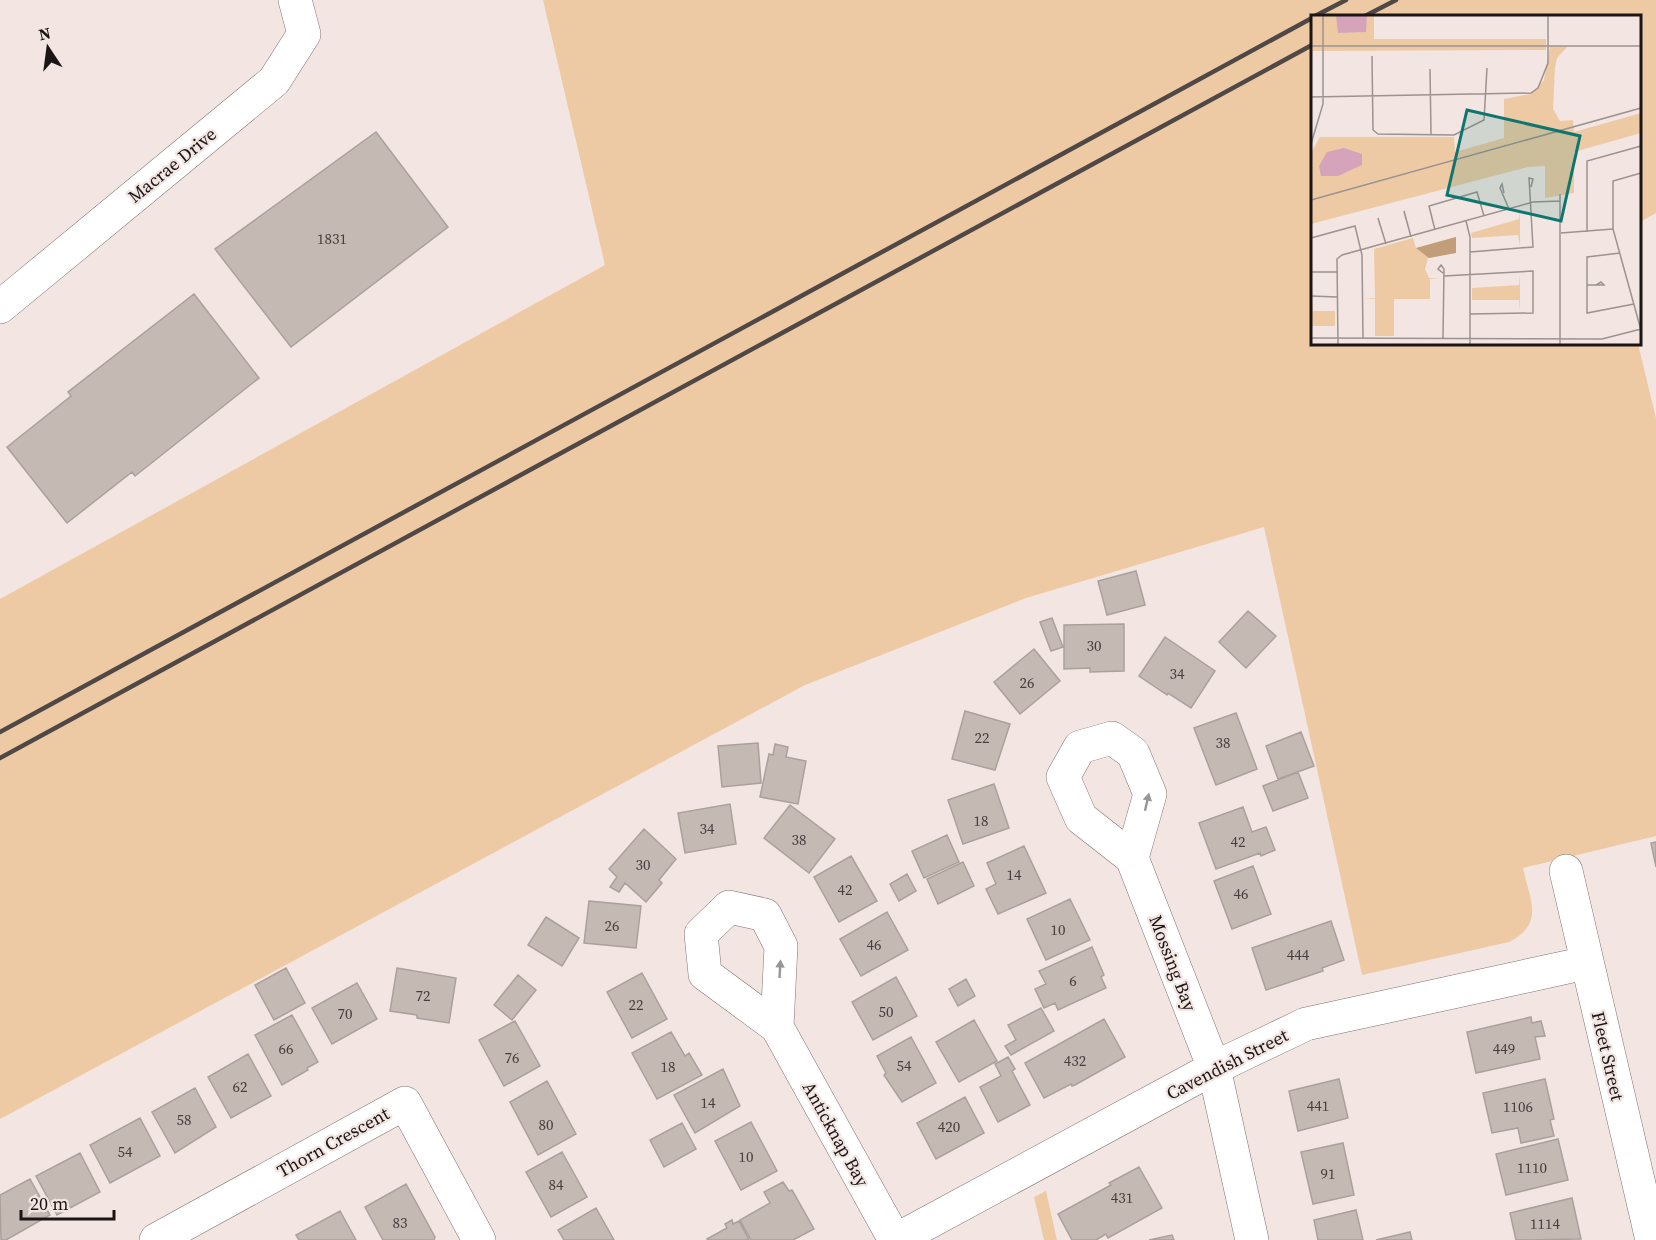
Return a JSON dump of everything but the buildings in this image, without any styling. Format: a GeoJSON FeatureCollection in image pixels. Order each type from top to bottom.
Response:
{"type":"FeatureCollection","features":[{"type":"Feature","properties":{"kind":"street","name":"Macrae Drive"},"geometry":{"type":"LineString","coordinates":[[0,307],[274,81],[304,34],[295,0]]}},
{"type":"Feature","properties":{"kind":"street","name":"Mossing Bay"},"geometry":{"type":"LineString","coordinates":[[1131,858],[1214,1068],[1252,1240]]}},
{"type":"Feature","properties":{"kind":"street","name":"Fleet Street"},"geometry":{"type":"LineString","coordinates":[[1566,871],[1652,1240]]}},
{"type":"Feature","properties":{"kind":"street","name":"Cavendish Street"},"geometry":{"type":"LineString","coordinates":[[896,1240],[1214,1068],[1306,1024],[1586,963]]}},
{"type":"Feature","properties":{"kind":"street","name":"Anticknap Bay"},"geometry":{"type":"LineString","coordinates":[[777,1028],[896,1240]]}},
{"type":"Feature","properties":{"kind":"street","name":"Thorn Crescent"},"geometry":{"type":"LineString","coordinates":[[156,1240],[405,1103],[479,1240]]}},
{"type":"Feature","properties":{"kind":"shaded area"},"geometry":{"type":"Polygon","coordinates":[[[543,0],[1656,0],[1656,213],[1641,221],[1641,15],[1311,15],[1311,345],[1638,345],[1656,418],[1656,836],[1523,868],[1531,901],[1531,919],[1520,935],[1509,942],[1362,975],[1264,527],[1026,598],[805,685],[0,1119],[0,599],[605,265],[543,0]]]}},
{"type":"Feature","properties":{"kind":"shaded area"},"geometry":{"type":"Polygon","coordinates":[[[1046,1191],[1057,1240],[1044,1240],[1034,1197],[1046,1191]]]}},
{"type":"Feature","properties":{"kind":"railway"},"geometry":{"type":"LineString","coordinates":[[1317,15],[1346,0]]}},
{"type":"Feature","properties":{"kind":"railway"},"geometry":{"type":"LineString","coordinates":[[1367,15],[1396,0]]}},
{"type":"Feature","properties":{"kind":"railway"},"geometry":{"type":"LineString","coordinates":[[0,732],[1311,19]]}},
{"type":"Feature","properties":{"kind":"railway"},"geometry":{"type":"LineString","coordinates":[[0,758],[1311,46]]}}]}
